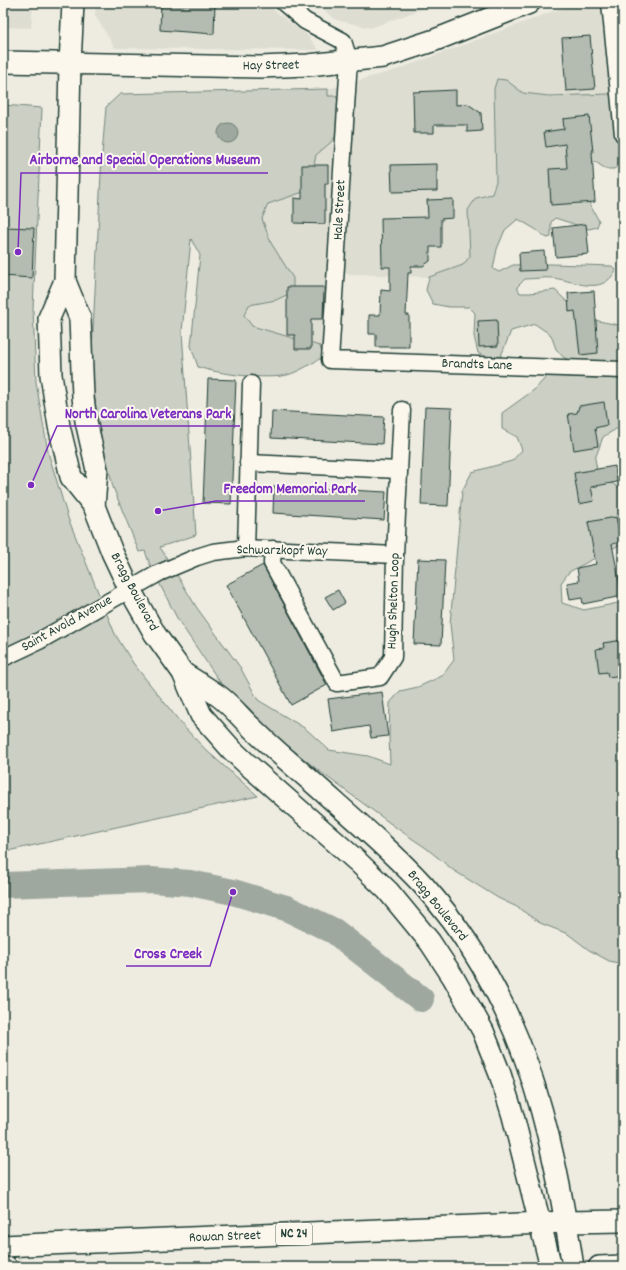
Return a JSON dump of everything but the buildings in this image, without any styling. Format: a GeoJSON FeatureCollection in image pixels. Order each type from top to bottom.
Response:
{"type":"FeatureCollection","features":[{"type":"Feature","properties":{"kind":"main road","name":"Bragg Boulevard"},"geometry":{"type":"LineString","coordinates":[[73,3],[70,64],[65,281],[49,318],[51,375],[59,426],[71,477],[94,506],[112,552],[130,590],[155,634],[183,673],[201,715],[216,733],[247,764],[374,876],[416,924],[442,958],[467,1000],[483,1031],[495,1060],[513,1116],[551,1267]]}},
{"type":"Feature","properties":{"kind":"main road","name":"Hay Street"},"geometry":{"type":"LineString","coordinates":[[3,62],[260,67],[308,65],[383,57],[428,43],[529,3]]}},
{"type":"Feature","properties":{"kind":"main road","name":"Bragg Boulevard"},"geometry":{"type":"LineString","coordinates":[[65,281],[80,318],[83,397],[86,421],[97,470],[94,506]]}},
{"type":"Feature","properties":{"kind":"main road","name":"Bragg Boulevard"},"geometry":{"type":"LineString","coordinates":[[183,673],[221,698],[267,743],[394,856],[425,888],[458,930],[479,961],[500,999],[517,1036],[528,1064],[542,1108],[566,1222],[573,1267]]}},
{"type":"Feature","properties":{"kind":"main road","name":"NC 24"},"geometry":{"type":"LineString","coordinates":[[566,1222],[623,1221]]}},
{"type":"Feature","properties":{"kind":"main road","name":"Rowan Street"},"geometry":{"type":"LineString","coordinates":[[3,1246],[566,1222]]}},
{"type":"Feature","properties":{"kind":"main road"},"geometry":{"type":"LineString","coordinates":[[599,1267],[623,1266]]}},
{"type":"Feature","properties":{"kind":"street"},"geometry":{"type":"LineString","coordinates":[[284,3],[305,21],[343,41],[349,60]]}},
{"type":"Feature","properties":{"kind":"street"},"geometry":{"type":"LineString","coordinates":[[610,3],[623,134]]}},
{"type":"Feature","properties":{"kind":"street","name":"Hale Street"},"geometry":{"type":"LineString","coordinates":[[330,360],[349,60]]}},
{"type":"Feature","properties":{"kind":"street","name":"Brandts Lane"},"geometry":{"type":"LineString","coordinates":[[330,360],[623,370]]}},
{"type":"Feature","properties":{"kind":"street"},"geometry":{"type":"LineString","coordinates":[[246,548],[251,384]]}},
{"type":"Feature","properties":{"kind":"street","name":"Hugh Shelton Loop"},"geometry":{"type":"LineString","coordinates":[[273,549],[272,563],[337,683],[380,677],[393,657],[395,555],[402,410]]}},
{"type":"Feature","properties":{"kind":"street"},"geometry":{"type":"LineString","coordinates":[[248,463],[399,470]]}},
{"type":"Feature","properties":{"kind":"street","name":"Schwarzkopf Way"},"geometry":{"type":"LineString","coordinates":[[130,590],[159,573],[213,552],[246,548],[395,555]]}},
{"type":"Feature","properties":{"kind":"street","name":"Saint Avold Avenue"},"geometry":{"type":"LineString","coordinates":[[3,658],[38,641],[130,590]]}},
{"type":"Feature","properties":{"kind":"shaded area"},"geometry":{"type":"Polygon","coordinates":[[[3,3],[33,3],[31,28],[3,27],[3,3]]]}},
{"type":"Feature","properties":{"kind":"shaded area"},"geometry":{"type":"Polygon","coordinates":[[[96,3],[264,3],[307,35],[319,50],[115,48],[95,15],[96,3]]]}},
{"type":"Feature","properties":{"kind":"shaded area"},"geometry":{"type":"Polygon","coordinates":[[[314,3],[438,3],[371,28],[336,20],[314,3]]]}},
{"type":"Feature","properties":{"kind":"shaded area"},"geometry":{"type":"Polygon","coordinates":[[[575,3],[601,3],[610,94],[549,96],[523,93],[506,80],[494,89],[496,181],[492,194],[476,198],[468,210],[470,256],[463,265],[429,277],[327,273],[323,357],[288,375],[266,377],[252,326],[244,316],[262,161],[326,111],[328,89],[399,69],[575,3]]]}},
{"type":"Feature","properties":{"kind":"shaded area"},"geometry":{"type":"Polygon","coordinates":[[[497,79],[506,80],[523,93],[549,96],[610,94],[616,103],[620,156],[618,166],[614,169],[606,169],[597,163],[586,159],[590,186],[590,205],[599,221],[597,227],[589,229],[555,218],[551,222],[551,237],[547,238],[518,219],[505,230],[497,249],[493,269],[499,272],[513,265],[552,264],[612,266],[616,270],[610,278],[603,283],[596,285],[579,284],[553,278],[546,278],[525,279],[517,287],[520,293],[555,290],[582,316],[623,326],[623,364],[575,363],[563,357],[556,349],[551,335],[535,324],[511,331],[501,356],[487,358],[478,353],[474,336],[475,313],[469,307],[449,307],[433,304],[426,290],[429,277],[463,265],[470,256],[468,210],[476,198],[492,194],[496,181],[494,89],[497,79]]]}},
{"type":"Feature","properties":{"kind":"shaded area"},"geometry":{"type":"Polygon","coordinates":[[[328,89],[328,96],[336,96],[339,103],[339,133],[316,155],[309,190],[268,204],[262,219],[271,243],[293,278],[293,292],[276,300],[249,305],[244,315],[252,326],[320,346],[323,357],[296,372],[287,375],[267,377],[242,376],[198,367],[191,346],[200,255],[191,239],[182,332],[196,535],[160,547],[197,608],[240,667],[258,700],[306,729],[329,750],[368,756],[390,764],[390,703],[400,691],[418,687],[442,676],[454,660],[450,624],[462,491],[472,472],[512,461],[522,450],[517,437],[502,429],[502,413],[534,390],[547,376],[623,379],[623,426],[603,437],[595,459],[598,475],[623,490],[623,543],[569,572],[561,583],[562,603],[584,610],[623,602],[623,964],[609,961],[589,950],[568,934],[540,923],[517,907],[498,898],[453,870],[426,848],[319,771],[287,745],[224,688],[178,620],[150,565],[145,551],[139,552],[113,487],[98,425],[91,369],[102,154],[106,107],[120,94],[328,89]]]}},
{"type":"Feature","properties":{"kind":"shaded area"},"geometry":{"type":"Polygon","coordinates":[[[3,105],[42,108],[33,309],[36,382],[48,452],[68,518],[115,634],[133,663],[184,727],[207,751],[258,796],[3,852],[3,105]]]}},
{"type":"Feature","properties":{"kind":"shaded area"},"geometry":{"type":"Polygon","coordinates":[[[228,123],[235,126],[238,133],[235,140],[228,143],[221,140],[218,133],[221,126],[228,123]]]}},
{"type":"Feature","properties":{"kind":"waterway"},"geometry":{"type":"LineString","coordinates":[[3,885],[151,880],[190,883],[233,892],[286,908],[334,931],[421,999]]}},
{"type":"Feature","properties":{"kind":"railway"},"geometry":{"type":"LineString","coordinates":[[3,1245],[24,1267]]}},
{"type":"Feature","properties":{"kind":"railway"},"geometry":{"type":"LineString","coordinates":[[3,1261],[6,1267]]}},
{"type":"Feature","properties":{"kind":"place","name":"Airborne and Special Operations Museum"},"geometry":{"type":"Point","coordinates":[18,252]}},
{"type":"Feature","properties":{"kind":"place","name":"North Carolina Veterans Park"},"geometry":{"type":"Point","coordinates":[31,485]}},
{"type":"Feature","properties":{"kind":"place","name":"Freedom Memorial Park"},"geometry":{"type":"Point","coordinates":[158,511]}},
{"type":"Feature","properties":{"kind":"place","name":"Cross Creek"},"geometry":{"type":"Point","coordinates":[233,892]}}]}
